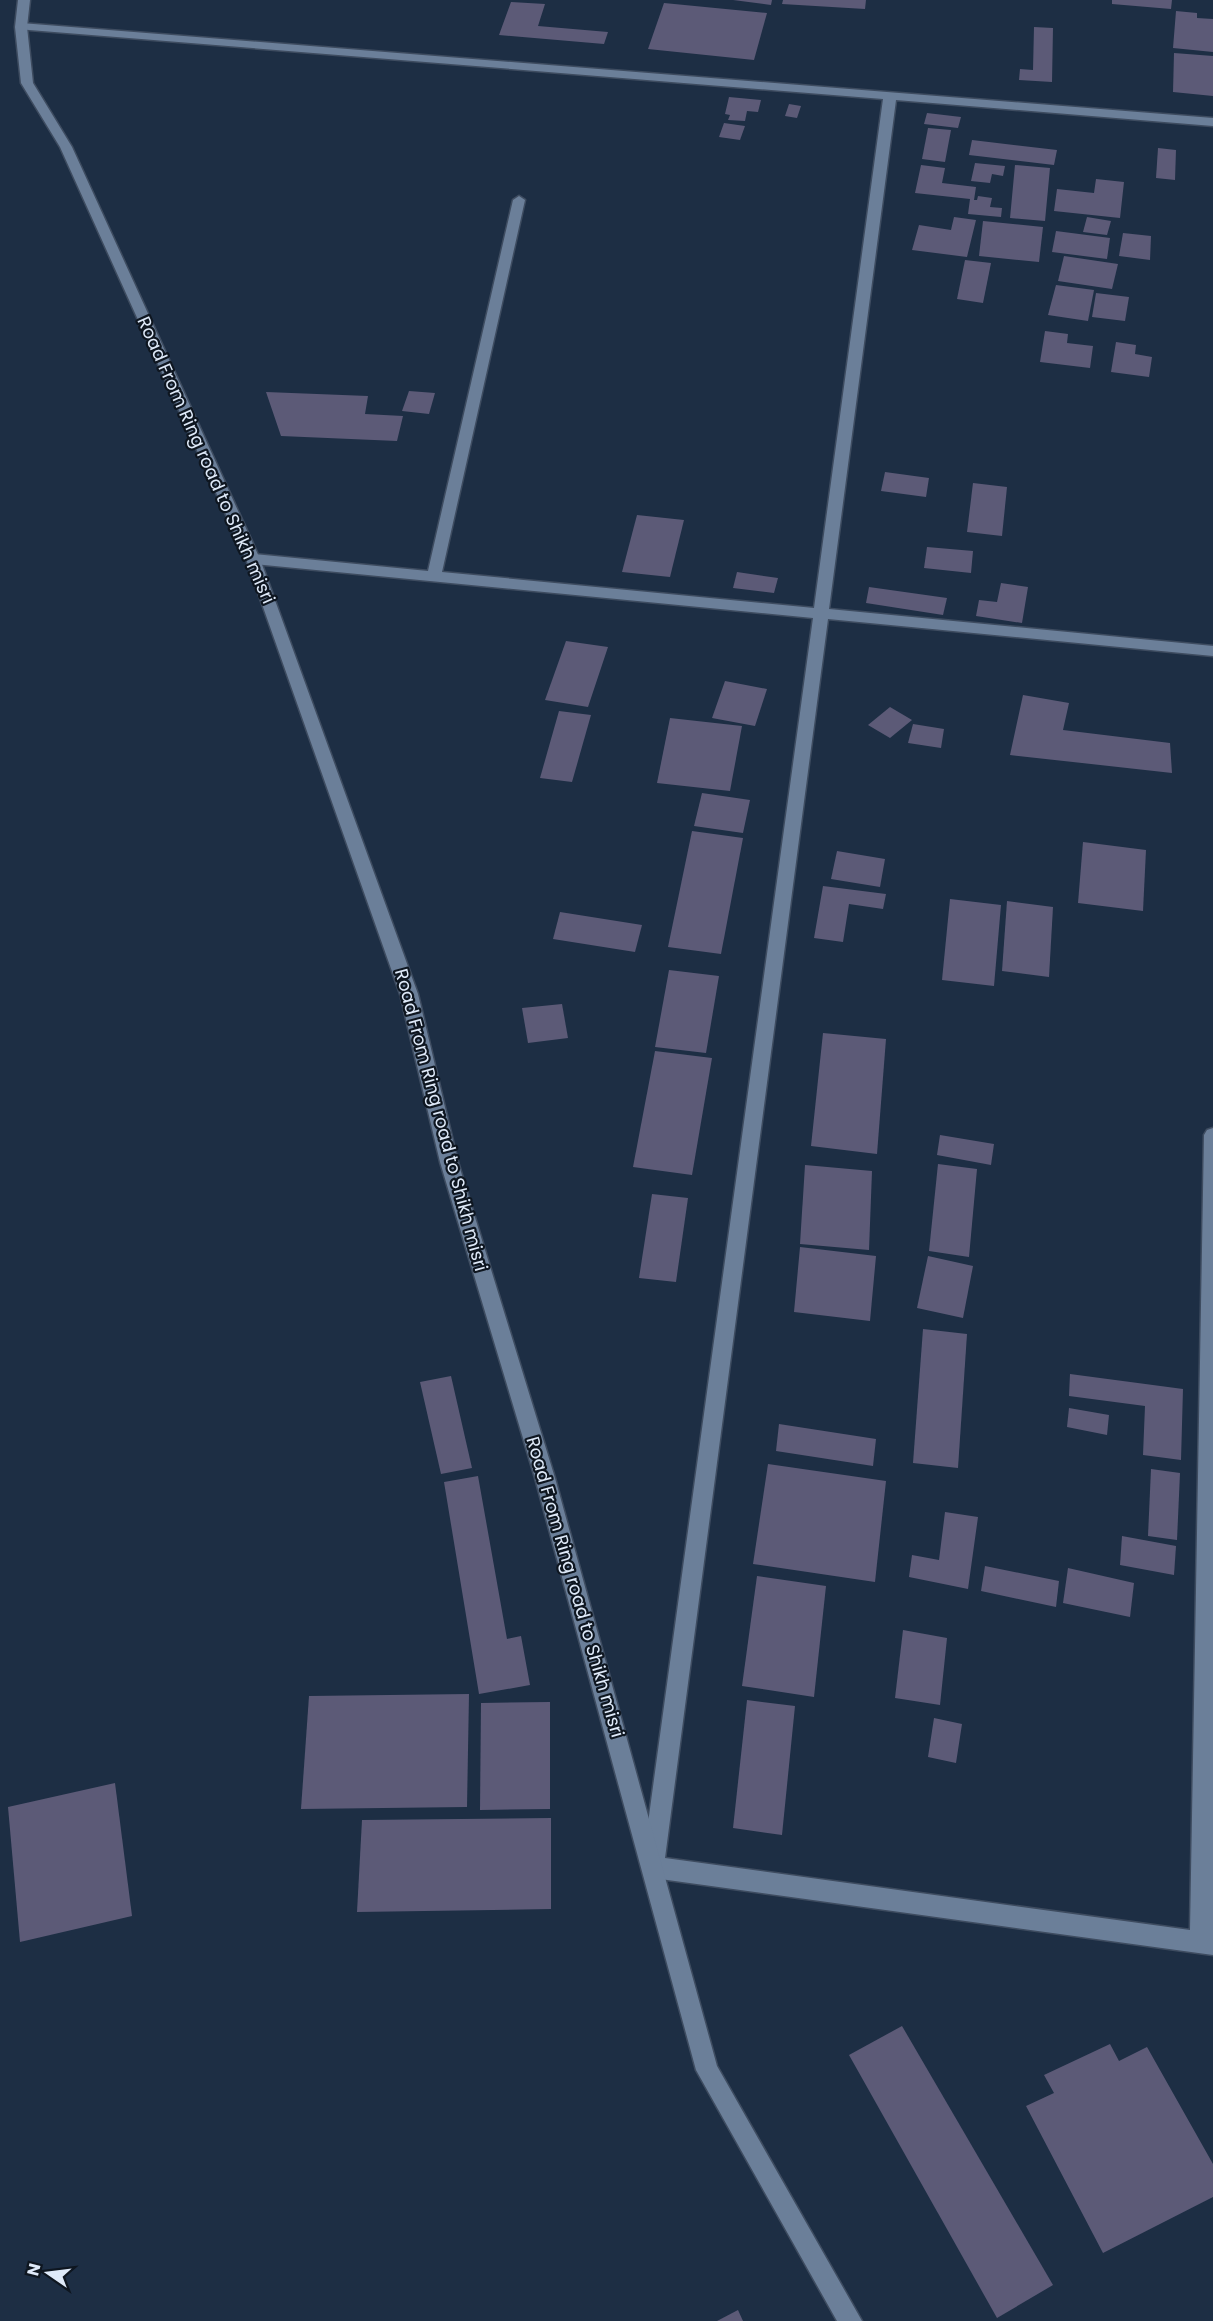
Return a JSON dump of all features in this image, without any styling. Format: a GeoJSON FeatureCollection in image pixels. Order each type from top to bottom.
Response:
{"type":"FeatureCollection","features":[{"type":"Feature","properties":{"kind":"street","name":"Road From Ring road to Shikh misri"},"geometry":{"type":"LineString","coordinates":[[24,0],[21,27],[27,83],[66,147],[253,559],[409,994],[449,1162],[549,1489],[707,2070],[850,2321]]}},
{"type":"Feature","properties":{"kind":"street"},"geometry":{"type":"LineString","coordinates":[[21,27],[1213,122]]}},
{"type":"Feature","properties":{"kind":"street"},"geometry":{"type":"LineString","coordinates":[[890,96],[653,1867],[1207,1943],[1213,1135]]}},
{"type":"Feature","properties":{"kind":"street"},"geometry":{"type":"LineString","coordinates":[[434,576],[519,200]]}},
{"type":"Feature","properties":{"kind":"street"},"geometry":{"type":"LineString","coordinates":[[253,559],[1213,651]]}},
{"type":"Feature","properties":{"kind":"building"},"geometry":{"type":"Polygon","coordinates":[[[733,0],[772,0],[771,5],[733,0]]]}},
{"type":"Feature","properties":{"kind":"building"},"geometry":{"type":"Polygon","coordinates":[[[783,0],[866,0],[865,9],[782,4],[783,0]]]}},
{"type":"Feature","properties":{"kind":"building"},"geometry":{"type":"Polygon","coordinates":[[[1112,0],[1172,0],[1171,9],[1112,4],[1112,0]]]}},
{"type":"Feature","properties":{"kind":"building"},"geometry":{"type":"Polygon","coordinates":[[[511,2],[545,4],[538,26],[608,32],[604,44],[499,35],[511,2]]]}},
{"type":"Feature","properties":{"kind":"building"},"geometry":{"type":"Polygon","coordinates":[[[664,3],[767,13],[754,60],[648,49],[664,3]]]}},
{"type":"Feature","properties":{"kind":"building"},"geometry":{"type":"Polygon","coordinates":[[[1176,11],[1197,13],[1197,18],[1213,19],[1213,52],[1173,48],[1176,11]]]}},
{"type":"Feature","properties":{"kind":"building"},"geometry":{"type":"Polygon","coordinates":[[[1034,27],[1053,28],[1052,82],[1019,80],[1020,69],[1033,70],[1034,27]]]}},
{"type":"Feature","properties":{"kind":"building"},"geometry":{"type":"Polygon","coordinates":[[[1174,53],[1213,56],[1213,96],[1173,92],[1174,53]]]}},
{"type":"Feature","properties":{"kind":"building"},"geometry":{"type":"Polygon","coordinates":[[[729,97],[761,100],[758,112],[747,111],[745,121],[728,120],[730,115],[725,114],[729,97]]]}},
{"type":"Feature","properties":{"kind":"building"},"geometry":{"type":"Polygon","coordinates":[[[789,104],[801,106],[797,118],[785,116],[789,104]]]}},
{"type":"Feature","properties":{"kind":"building"},"geometry":{"type":"Polygon","coordinates":[[[927,113],[961,117],[958,128],[924,124],[927,113]]]}},
{"type":"Feature","properties":{"kind":"building"},"geometry":{"type":"Polygon","coordinates":[[[724,123],[745,126],[740,140],[719,137],[724,123]]]}},
{"type":"Feature","properties":{"kind":"building"},"geometry":{"type":"Polygon","coordinates":[[[928,128],[951,130],[945,162],[922,159],[928,128]]]}},
{"type":"Feature","properties":{"kind":"building"},"geometry":{"type":"Polygon","coordinates":[[[972,140],[1057,150],[1054,165],[969,155],[972,140]]]}},
{"type":"Feature","properties":{"kind":"building"},"geometry":{"type":"Polygon","coordinates":[[[1158,148],[1176,150],[1175,180],[1156,178],[1158,148]]]}},
{"type":"Feature","properties":{"kind":"building"},"geometry":{"type":"Polygon","coordinates":[[[975,163],[1005,166],[1003,176],[992,174],[990,183],[971,181],[975,163]]]}},
{"type":"Feature","properties":{"kind":"building"},"geometry":{"type":"Polygon","coordinates":[[[921,165],[945,168],[942,183],[976,187],[974,200],[977,200],[978,196],[992,198],[990,207],[1002,208],[1001,217],[968,214],[970,199],[915,193],[921,165]]]}},
{"type":"Feature","properties":{"kind":"building"},"geometry":{"type":"Polygon","coordinates":[[[1015,165],[1050,168],[1045,221],[1010,218],[1015,165]]]}},
{"type":"Feature","properties":{"kind":"building"},"geometry":{"type":"Polygon","coordinates":[[[1096,179],[1124,182],[1120,218],[1054,211],[1057,189],[1094,193],[1096,179]]]}},
{"type":"Feature","properties":{"kind":"building"},"geometry":{"type":"Polygon","coordinates":[[[954,217],[976,220],[967,257],[912,250],[919,225],[951,230],[954,217]]]}},
{"type":"Feature","properties":{"kind":"building"},"geometry":{"type":"Polygon","coordinates":[[[1087,217],[1111,221],[1107,235],[1083,232],[1087,217]]]}},
{"type":"Feature","properties":{"kind":"building"},"geometry":{"type":"Polygon","coordinates":[[[983,221],[1043,227],[1039,262],[979,256],[983,221]]]}},
{"type":"Feature","properties":{"kind":"building"},"geometry":{"type":"Polygon","coordinates":[[[1056,231],[1110,238],[1107,259],[1052,252],[1056,231]]]}},
{"type":"Feature","properties":{"kind":"building"},"geometry":{"type":"Polygon","coordinates":[[[1123,233],[1151,236],[1150,260],[1119,256],[1123,233]]]}},
{"type":"Feature","properties":{"kind":"building"},"geometry":{"type":"Polygon","coordinates":[[[1064,256],[1118,264],[1112,289],[1058,281],[1064,256]]]}},
{"type":"Feature","properties":{"kind":"building"},"geometry":{"type":"Polygon","coordinates":[[[965,260],[991,263],[983,303],[957,299],[965,260]]]}},
{"type":"Feature","properties":{"kind":"building"},"geometry":{"type":"Polygon","coordinates":[[[1056,285],[1094,290],[1088,321],[1048,315],[1056,285]]]}},
{"type":"Feature","properties":{"kind":"building"},"geometry":{"type":"Polygon","coordinates":[[[1096,293],[1129,297],[1125,321],[1092,317],[1096,293]]]}},
{"type":"Feature","properties":{"kind":"building"},"geometry":{"type":"Polygon","coordinates":[[[1045,331],[1068,334],[1067,343],[1093,346],[1090,368],[1040,362],[1045,331]]]}},
{"type":"Feature","properties":{"kind":"building"},"geometry":{"type":"Polygon","coordinates":[[[1116,342],[1136,345],[1135,354],[1152,357],[1149,377],[1111,372],[1116,342]]]}},
{"type":"Feature","properties":{"kind":"building"},"geometry":{"type":"Polygon","coordinates":[[[409,391],[435,393],[429,414],[402,411],[409,391]]]}},
{"type":"Feature","properties":{"kind":"building"},"geometry":{"type":"Polygon","coordinates":[[[266,392],[368,396],[365,414],[403,416],[397,441],[281,436],[266,392]]]}},
{"type":"Feature","properties":{"kind":"building"},"geometry":{"type":"Polygon","coordinates":[[[885,472],[929,478],[926,497],[881,491],[885,472]]]}},
{"type":"Feature","properties":{"kind":"building"},"geometry":{"type":"Polygon","coordinates":[[[973,483],[1007,487],[1002,536],[967,532],[973,483]]]}},
{"type":"Feature","properties":{"kind":"building"},"geometry":{"type":"Polygon","coordinates":[[[637,515],[684,520],[670,577],[622,572],[637,515]]]}},
{"type":"Feature","properties":{"kind":"building"},"geometry":{"type":"Polygon","coordinates":[[[927,547],[973,551],[971,573],[924,568],[927,547]]]}},
{"type":"Feature","properties":{"kind":"building"},"geometry":{"type":"Polygon","coordinates":[[[737,572],[778,578],[774,593],[733,588],[737,572]]]}},
{"type":"Feature","properties":{"kind":"building"},"geometry":{"type":"Polygon","coordinates":[[[1001,583],[1028,587],[1022,623],[976,616],[979,600],[997,602],[1001,583]]]}},
{"type":"Feature","properties":{"kind":"building"},"geometry":{"type":"Polygon","coordinates":[[[869,587],[947,598],[943,615],[866,603],[869,587]]]}},
{"type":"Feature","properties":{"kind":"building"},"geometry":{"type":"Polygon","coordinates":[[[566,641],[608,647],[588,707],[545,700],[566,641]]]}},
{"type":"Feature","properties":{"kind":"building"},"geometry":{"type":"Polygon","coordinates":[[[725,681],[767,689],[755,726],[712,718],[725,681]]]}},
{"type":"Feature","properties":{"kind":"building"},"geometry":{"type":"Polygon","coordinates":[[[1023,695],[1069,703],[1063,730],[1170,743],[1172,773],[1010,755],[1023,695]]]}},
{"type":"Feature","properties":{"kind":"building"},"geometry":{"type":"Polygon","coordinates":[[[890,707],[912,720],[890,738],[868,725],[890,707]]]}},
{"type":"Feature","properties":{"kind":"building"},"geometry":{"type":"Polygon","coordinates":[[[559,711],[591,715],[572,782],[540,778],[559,711]]]}},
{"type":"Feature","properties":{"kind":"building"},"geometry":{"type":"Polygon","coordinates":[[[670,718],[742,726],[730,791],[657,783],[670,718]]]}},
{"type":"Feature","properties":{"kind":"building"},"geometry":{"type":"Polygon","coordinates":[[[913,724],[944,729],[941,748],[908,743],[913,724]]]}},
{"type":"Feature","properties":{"kind":"building"},"geometry":{"type":"Polygon","coordinates":[[[702,793],[750,800],[743,833],[694,826],[702,793]]]}},
{"type":"Feature","properties":{"kind":"building"},"geometry":{"type":"Polygon","coordinates":[[[692,831],[743,838],[721,954],[668,947],[692,831]]]}},
{"type":"Feature","properties":{"kind":"building"},"geometry":{"type":"Polygon","coordinates":[[[1083,842],[1146,850],[1143,911],[1078,903],[1083,842]]]}},
{"type":"Feature","properties":{"kind":"building"},"geometry":{"type":"Polygon","coordinates":[[[837,851],[885,859],[880,887],[831,879],[837,851]]]}},
{"type":"Feature","properties":{"kind":"building"},"geometry":{"type":"Polygon","coordinates":[[[823,886],[886,894],[883,909],[849,904],[843,942],[814,938],[823,886]]]}},
{"type":"Feature","properties":{"kind":"building"},"geometry":{"type":"Polygon","coordinates":[[[950,899],[1001,905],[994,986],[942,980],[950,899]]]}},
{"type":"Feature","properties":{"kind":"building"},"geometry":{"type":"Polygon","coordinates":[[[1007,901],[1053,907],[1049,977],[1002,971],[1007,901]]]}},
{"type":"Feature","properties":{"kind":"building"},"geometry":{"type":"Polygon","coordinates":[[[560,912],[642,925],[635,952],[553,939],[560,912]]]}},
{"type":"Feature","properties":{"kind":"building"},"geometry":{"type":"Polygon","coordinates":[[[669,970],[719,976],[706,1053],[655,1047],[669,970]]]}},
{"type":"Feature","properties":{"kind":"building"},"geometry":{"type":"Polygon","coordinates":[[[562,1004],[568,1038],[528,1043],[522,1008],[562,1004]]]}},
{"type":"Feature","properties":{"kind":"building"},"geometry":{"type":"Polygon","coordinates":[[[823,1033],[886,1039],[877,1154],[811,1146],[823,1033]]]}},
{"type":"Feature","properties":{"kind":"building"},"geometry":{"type":"Polygon","coordinates":[[[655,1051],[712,1058],[692,1175],[633,1167],[655,1051]]]}},
{"type":"Feature","properties":{"kind":"building"},"geometry":{"type":"Polygon","coordinates":[[[940,1135],[994,1144],[991,1165],[937,1155],[940,1135]]]}},
{"type":"Feature","properties":{"kind":"building"},"geometry":{"type":"Polygon","coordinates":[[[938,1164],[977,1169],[969,1257],[929,1251],[938,1164]]]}},
{"type":"Feature","properties":{"kind":"building"},"geometry":{"type":"Polygon","coordinates":[[[805,1165],[872,1171],[869,1250],[800,1244],[805,1165]]]}},
{"type":"Feature","properties":{"kind":"building"},"geometry":{"type":"Polygon","coordinates":[[[652,1194],[688,1198],[676,1282],[639,1278],[652,1194]]]}},
{"type":"Feature","properties":{"kind":"building"},"geometry":{"type":"Polygon","coordinates":[[[800,1247],[876,1256],[870,1321],[794,1312],[800,1247]]]}},
{"type":"Feature","properties":{"kind":"building"},"geometry":{"type":"Polygon","coordinates":[[[928,1256],[973,1266],[963,1318],[917,1308],[928,1256]]]}},
{"type":"Feature","properties":{"kind":"building"},"geometry":{"type":"Polygon","coordinates":[[[923,1329],[967,1334],[958,1468],[913,1463],[923,1329]]]}},
{"type":"Feature","properties":{"kind":"building"},"geometry":{"type":"Polygon","coordinates":[[[1070,1374],[1183,1389],[1181,1460],[1143,1455],[1145,1406],[1069,1396],[1070,1374]]]}},
{"type":"Feature","properties":{"kind":"building"},"geometry":{"type":"Polygon","coordinates":[[[451,1376],[472,1468],[441,1474],[420,1382],[451,1376]]]}},
{"type":"Feature","properties":{"kind":"building"},"geometry":{"type":"Polygon","coordinates":[[[1069,1408],[1109,1415],[1107,1435],[1067,1427],[1069,1408]]]}},
{"type":"Feature","properties":{"kind":"building"},"geometry":{"type":"Polygon","coordinates":[[[779,1424],[876,1439],[873,1466],[776,1451],[779,1424]]]}},
{"type":"Feature","properties":{"kind":"building"},"geometry":{"type":"Polygon","coordinates":[[[768,1464],[886,1481],[875,1582],[753,1564],[768,1464]]]}},
{"type":"Feature","properties":{"kind":"building"},"geometry":{"type":"Polygon","coordinates":[[[1151,1469],[1180,1473],[1177,1540],[1148,1536],[1151,1469]]]}},
{"type":"Feature","properties":{"kind":"building"},"geometry":{"type":"Polygon","coordinates":[[[478,1476],[507,1639],[521,1636],[530,1685],[479,1694],[444,1482],[478,1476]]]}},
{"type":"Feature","properties":{"kind":"building"},"geometry":{"type":"Polygon","coordinates":[[[945,1512],[978,1517],[968,1589],[909,1577],[912,1555],[939,1560],[945,1512]]]}},
{"type":"Feature","properties":{"kind":"building"},"geometry":{"type":"Polygon","coordinates":[[[1122,1536],[1176,1546],[1174,1575],[1120,1565],[1122,1536]]]}},
{"type":"Feature","properties":{"kind":"building"},"geometry":{"type":"Polygon","coordinates":[[[985,1566],[1059,1581],[1056,1607],[981,1591],[985,1566]]]}},
{"type":"Feature","properties":{"kind":"building"},"geometry":{"type":"Polygon","coordinates":[[[1068,1568],[1134,1583],[1130,1617],[1063,1603],[1068,1568]]]}},
{"type":"Feature","properties":{"kind":"building"},"geometry":{"type":"Polygon","coordinates":[[[757,1576],[826,1586],[814,1697],[742,1686],[757,1576]]]}},
{"type":"Feature","properties":{"kind":"building"},"geometry":{"type":"Polygon","coordinates":[[[903,1630],[947,1638],[940,1705],[895,1698],[903,1630]]]}},
{"type":"Feature","properties":{"kind":"building"},"geometry":{"type":"Polygon","coordinates":[[[469,1694],[467,1807],[301,1809],[309,1696],[469,1694]]]}},
{"type":"Feature","properties":{"kind":"building"},"geometry":{"type":"Polygon","coordinates":[[[747,1700],[795,1706],[782,1835],[733,1828],[747,1700]]]}},
{"type":"Feature","properties":{"kind":"building"},"geometry":{"type":"Polygon","coordinates":[[[550,1702],[550,1809],[480,1810],[481,1703],[550,1702]]]}},
{"type":"Feature","properties":{"kind":"building"},"geometry":{"type":"Polygon","coordinates":[[[934,1718],[962,1724],[956,1763],[928,1757],[934,1718]]]}},
{"type":"Feature","properties":{"kind":"building"},"geometry":{"type":"Polygon","coordinates":[[[115,1783],[132,1916],[20,1942],[8,1807],[115,1783]]]}},
{"type":"Feature","properties":{"kind":"building"},"geometry":{"type":"Polygon","coordinates":[[[551,1818],[551,1909],[357,1912],[362,1820],[551,1818]]]}},
{"type":"Feature","properties":{"kind":"building"},"geometry":{"type":"Polygon","coordinates":[[[902,2026],[1053,2285],[997,2318],[849,2055],[902,2026]]]}},
{"type":"Feature","properties":{"kind":"building"},"geometry":{"type":"Polygon","coordinates":[[[1110,2044],[1119,2061],[1147,2047],[1213,2164],[1213,2197],[1103,2253],[1026,2106],[1054,2093],[1044,2075],[1110,2044]]]}},
{"type":"Feature","properties":{"kind":"building"},"geometry":{"type":"Polygon","coordinates":[[[738,2310],[743,2321],[717,2321],[738,2310]]]}}]}
